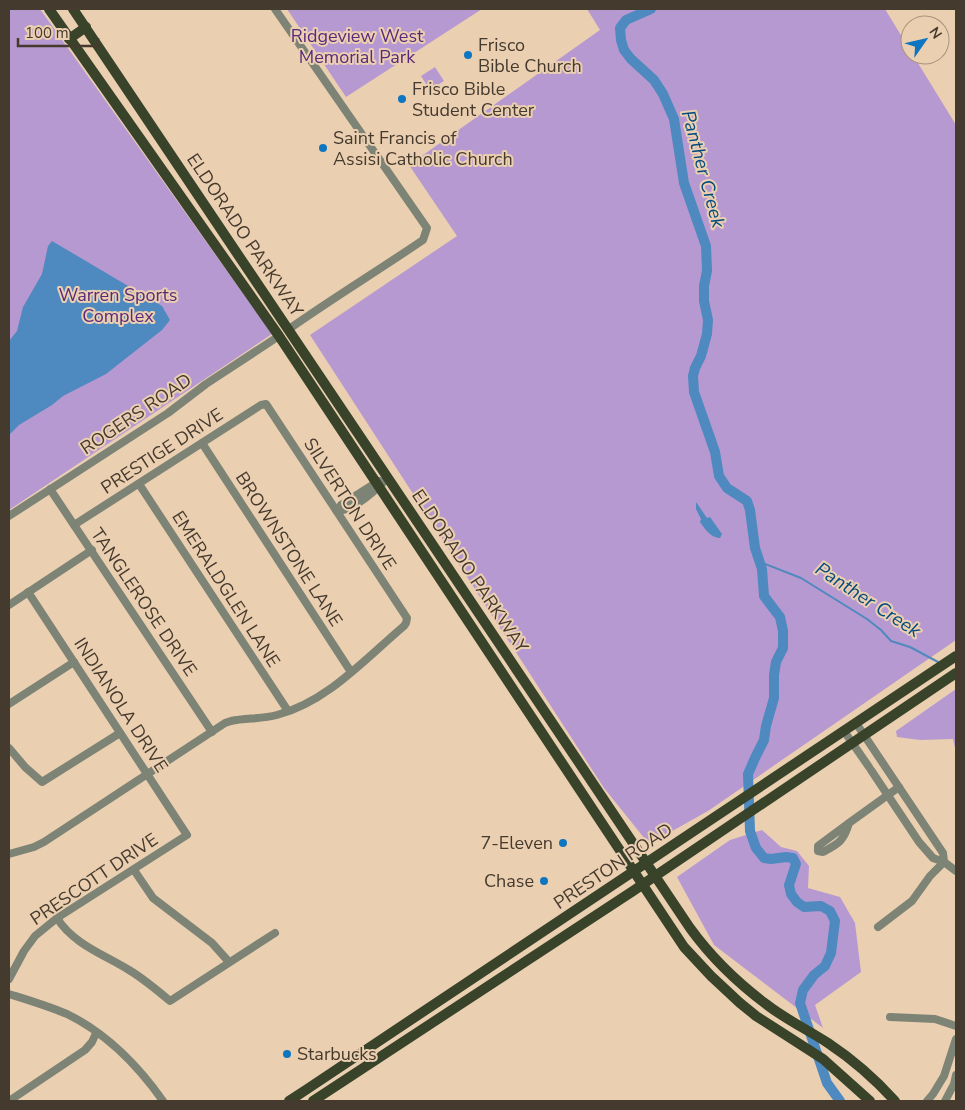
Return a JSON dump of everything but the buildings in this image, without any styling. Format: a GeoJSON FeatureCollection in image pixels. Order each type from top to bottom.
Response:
{"type":"FeatureCollection","features":[{"type":"Feature","properties":{"kind":"main road","name":"ELDORADO PARKWAY"},"geometry":{"type":"LineString","coordinates":[[49,9],[279,336],[684,947],[710,976],[740,1003],[774,1028],[823,1059],[870,1101]]}},
{"type":"Feature","properties":{"kind":"main road","name":"ELDORADO PARKWAY"},"geometry":{"type":"LineString","coordinates":[[73,9],[579,762],[654,877],[696,936],[724,968],[767,1005],[829,1044],[858,1066],[895,1101]]}},
{"type":"Feature","properties":{"kind":"main road"},"geometry":{"type":"LineString","coordinates":[[67,36],[84,25]]}},
{"type":"Feature","properties":{"kind":"main road"},"geometry":{"type":"LineString","coordinates":[[134,128],[147,120]]}},
{"type":"Feature","properties":{"kind":"main road"},"geometry":{"type":"LineString","coordinates":[[203,226],[214,219]]}},
{"type":"Feature","properties":{"kind":"main road"},"geometry":{"type":"LineString","coordinates":[[279,336],[289,329]]}},
{"type":"Feature","properties":{"kind":"main road","name":"PRESTON ROAD"},"geometry":{"type":"LineString","coordinates":[[289,1101],[956,656]]}},
{"type":"Feature","properties":{"kind":"main road"},"geometry":{"type":"LineString","coordinates":[[505,677],[516,669]]}},
{"type":"Feature","properties":{"kind":"main road","name":"PRESTON ROAD"},"geometry":{"type":"LineString","coordinates":[[313,1101],[654,877],[954,674]]}},
{"type":"Feature","properties":{"kind":"main road"},"geometry":{"type":"LineString","coordinates":[[567,770],[579,762]]}},
{"type":"Feature","properties":{"kind":"main road"},"geometry":{"type":"LineString","coordinates":[[487,970],[496,982]]}},
{"type":"Feature","properties":{"kind":"main road"},"geometry":{"type":"LineString","coordinates":[[360,1054],[367,1065]]}},
{"type":"Feature","properties":{"kind":"street"},"geometry":{"type":"LineString","coordinates":[[275,9],[427,228],[423,240],[289,329]]}},
{"type":"Feature","properties":{"kind":"street","name":"ROGERS ROAD"},"geometry":{"type":"LineString","coordinates":[[9,516],[168,413],[206,384],[279,336]]}},
{"type":"Feature","properties":{"kind":"street","name":"PRESTIGE DRIVE"},"geometry":{"type":"LineString","coordinates":[[74,525],[261,405],[266,404]]}},
{"type":"Feature","properties":{"kind":"street","name":"SILVERTON DRIVE"},"geometry":{"type":"LineString","coordinates":[[266,404],[407,621],[404,626],[351,672]]}},
{"type":"Feature","properties":{"kind":"street","name":"BROWNSTONE LANE"},"geometry":{"type":"LineString","coordinates":[[202,443],[351,672]]}},
{"type":"Feature","properties":{"kind":"street"},"geometry":{"type":"LineString","coordinates":[[337,511],[341,505],[388,477]]}},
{"type":"Feature","properties":{"kind":"street","name":"EMERALDGLEN LANE"},"geometry":{"type":"LineString","coordinates":[[139,484],[288,711]]}},
{"type":"Feature","properties":{"kind":"street","name":"TANGLEROSE DRIVE"},"geometry":{"type":"LineString","coordinates":[[50,489],[212,732]]}},
{"type":"Feature","properties":{"kind":"street"},"geometry":{"type":"LineString","coordinates":[[9,605],[92,550]]}},
{"type":"Feature","properties":{"kind":"street","name":"INDIANOLA DRIVE"},"geometry":{"type":"LineString","coordinates":[[28,592],[188,835]]}},
{"type":"Feature","properties":{"kind":"street"},"geometry":{"type":"LineString","coordinates":[[9,704],[74,662]]}},
{"type":"Feature","properties":{"kind":"street"},"geometry":{"type":"LineString","coordinates":[[9,854],[44,842],[231,721],[273,716],[313,701],[351,672]]}},
{"type":"Feature","properties":{"kind":"street"},"geometry":{"type":"LineString","coordinates":[[856,723],[943,853],[944,862]]}},
{"type":"Feature","properties":{"kind":"street"},"geometry":{"type":"LineString","coordinates":[[844,731],[919,842],[933,858],[944,862],[956,871]]}},
{"type":"Feature","properties":{"kind":"street"},"geometry":{"type":"LineString","coordinates":[[9,748],[25,767],[42,782],[120,734]]}},
{"type":"Feature","properties":{"kind":"street"},"geometry":{"type":"LineString","coordinates":[[871,770],[880,772],[884,765]]}},
{"type":"Feature","properties":{"kind":"street"},"geometry":{"type":"LineString","coordinates":[[849,823],[899,787]]}},
{"type":"Feature","properties":{"kind":"street","name":"PRESCOTT DRIVE"},"geometry":{"type":"LineString","coordinates":[[9,979],[24,950],[35,936],[57,918],[188,835]]}},
{"type":"Feature","properties":{"kind":"street"},"geometry":{"type":"LineString","coordinates":[[878,927],[912,901],[930,876],[944,862]]}},
{"type":"Feature","properties":{"kind":"street"},"geometry":{"type":"LineString","coordinates":[[134,870],[153,898],[212,943],[229,962]]}},
{"type":"Feature","properties":{"kind":"street"},"geometry":{"type":"LineString","coordinates":[[57,918],[61,925],[72,935],[131,971],[170,1000],[274,933]]}},
{"type":"Feature","properties":{"kind":"street"},"geometry":{"type":"LineString","coordinates":[[9,994],[68,1015],[96,1033],[118,1050],[152,1084],[163,1101]]}},
{"type":"Feature","properties":{"kind":"street"},"geometry":{"type":"LineString","coordinates":[[890,1017],[935,1019],[956,1026]]}},
{"type":"Feature","properties":{"kind":"street"},"geometry":{"type":"LineString","coordinates":[[9,1101],[85,1050],[92,1042],[96,1033]]}},
{"type":"Feature","properties":{"kind":"street"},"geometry":{"type":"LineString","coordinates":[[927,1101],[944,1076],[956,1038]]}},
{"type":"Feature","properties":{"kind":"street"},"geometry":{"type":"LineString","coordinates":[[944,1101],[954,1084],[956,1074]]}},
{"type":"Feature","properties":{"kind":"green space","name":"Warren Sports Complex"},"geometry":{"type":"Polygon","coordinates":[[[9,9],[40,9],[272,334],[9,510],[9,9]]]}},
{"type":"Feature","properties":{"kind":"green space","name":"Ridgeview West Memorial Park"},"geometry":{"type":"Polygon","coordinates":[[[287,9],[482,9],[346,97],[287,9]]]}},
{"type":"Feature","properties":{"kind":"green space"},"geometry":{"type":"Polygon","coordinates":[[[587,9],[885,9],[900,34],[900,65],[919,65],[956,125],[956,640],[708,811],[649,844],[604,788],[310,335],[457,236],[409,165],[600,30],[587,9]]]}},
{"type":"Feature","properties":{"kind":"green space"},"geometry":{"type":"Polygon","coordinates":[[[435,67],[444,81],[430,90],[421,76],[435,67]]]}},
{"type":"Feature","properties":{"kind":"green space"},"geometry":{"type":"Polygon","coordinates":[[[956,689],[956,752],[953,739],[920,740],[897,737],[896,731],[956,689]]]}},
{"type":"Feature","properties":{"kind":"green space"},"geometry":{"type":"Polygon","coordinates":[[[762,830],[781,847],[797,851],[809,866],[808,888],[840,897],[855,923],[861,972],[815,1005],[823,1028],[714,945],[677,877],[730,840],[762,830]]]}},
{"type":"Feature","properties":{"kind":"water"},"geometry":{"type":"Polygon","coordinates":[[[52,241],[162,306],[170,320],[162,330],[106,374],[63,396],[19,425],[9,435],[9,341],[17,331],[23,307],[42,274],[48,246],[52,241]]]}},
{"type":"Feature","properties":{"kind":"water"},"geometry":{"type":"Polygon","coordinates":[[[696,502],[707,518],[710,517],[722,534],[720,538],[711,535],[700,522],[701,519],[696,509],[696,502]]]}},
{"type":"Feature","properties":{"kind":"waterway","name":"Panther Creek"},"geometry":{"type":"LineString","coordinates":[[651,9],[626,20],[620,28],[621,40],[624,50],[631,59],[654,80],[663,94],[674,119],[684,183],[706,246],[707,271],[704,301],[708,320],[707,334],[693,376],[694,392],[715,452],[719,476],[727,488],[747,501],[755,548],[762,569],[764,596],[780,617],[783,631],[783,648],[776,662],[774,698],[764,740],[748,774],[750,831],[756,848],[764,858],[793,858],[796,864],[789,885],[791,894],[797,902],[804,907],[821,906],[830,911],[835,921],[831,953],[825,966],[814,975],[803,990],[800,1003],[827,1083],[840,1101]]}},
{"type":"Feature","properties":{"kind":"waterway","name":"Panther Creek"},"geometry":{"type":"LineString","coordinates":[[760,562],[801,578],[867,619],[891,641],[910,647],[938,662]]}},
{"type":"Feature","properties":{"kind":"place","name":"Frisco Bible Church"},"geometry":{"type":"Point","coordinates":[468,55]}},
{"type":"Feature","properties":{"kind":"place","name":"Frisco Bible Student Center"},"geometry":{"type":"Point","coordinates":[402,99]}},
{"type":"Feature","properties":{"kind":"place","name":"Saint Francis of Assisi Catholic Church"},"geometry":{"type":"Point","coordinates":[323,148]}},
{"type":"Feature","properties":{"kind":"place","name":"7-Eleven"},"geometry":{"type":"Point","coordinates":[563,843]}},
{"type":"Feature","properties":{"kind":"place","name":"Chase"},"geometry":{"type":"Point","coordinates":[544,881]}},
{"type":"Feature","properties":{"kind":"place","name":"Starbucks"},"geometry":{"type":"Point","coordinates":[287,1054]}}]}
